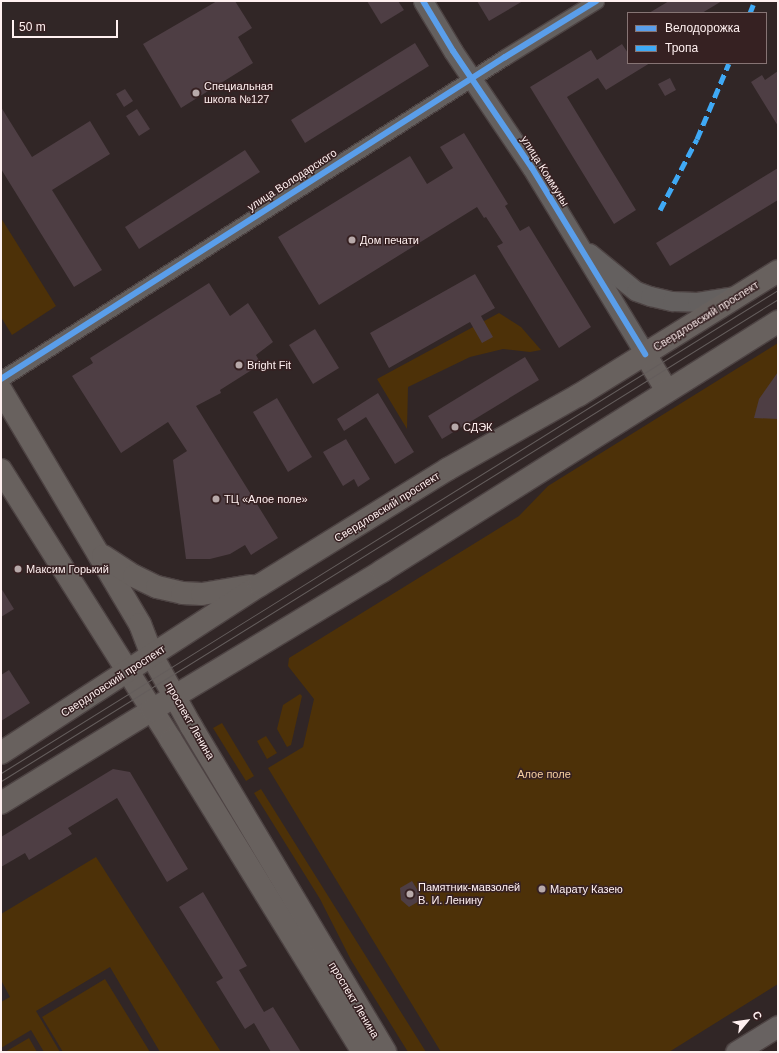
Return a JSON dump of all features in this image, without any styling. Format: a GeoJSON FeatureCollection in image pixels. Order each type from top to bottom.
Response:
{"type":"FeatureCollection","features":[{"type":"Feature","properties":{"kind":"main road","name":"Свердловский проспект"},"geometry":{"type":"LineString","coordinates":[[1,753],[260,585],[448,470],[579,395],[778,271]]}},
{"type":"Feature","properties":{"kind":"main road"},"geometry":{"type":"LineString","coordinates":[[1,803],[382,571],[778,322]]}},
{"type":"Feature","properties":{"kind":"main road","name":"улица Коммуны"},"geometry":{"type":"LineString","coordinates":[[645,354],[667,391]]}},
{"type":"Feature","properties":{"kind":"main road","name":"проспект Ленина"},"geometry":{"type":"LineString","coordinates":[[1,390],[140,624],[152,656],[175,696],[385,1052]]}},
{"type":"Feature","properties":{"kind":"main road","name":"проспект Ленина"},"geometry":{"type":"LineString","coordinates":[[1,470],[152,710],[362,1052]]}},
{"type":"Feature","properties":{"kind":"main road"},"geometry":{"type":"LineString","coordinates":[[99,554],[134,576],[157,587],[182,593],[202,594],[260,585]]}},
{"type":"Feature","properties":{"kind":"main road"},"geometry":{"type":"LineString","coordinates":[[736,1052],[778,1026]]}},
{"type":"Feature","properties":{"kind":"street","name":"улица Коммуны"},"geometry":{"type":"LineString","coordinates":[[423,1],[471,78],[532,168],[645,354]]}},
{"type":"Feature","properties":{"kind":"street","name":"улица Володарского"},"geometry":{"type":"LineString","coordinates":[[1,379],[471,78],[596,1]]}},
{"type":"Feature","properties":{"kind":"street"},"geometry":{"type":"LineString","coordinates":[[579,245],[636,291],[650,296],[672,301],[697,302],[738,296]]}},
{"type":"Feature","properties":{"kind":"green space"},"geometry":{"type":"Polygon","coordinates":[[[1,218],[56,306],[12,335],[1,317],[1,218]]]}},
{"type":"Feature","properties":{"kind":"green space"},"geometry":{"type":"Polygon","coordinates":[[[499,313],[521,327],[541,350],[530,352],[503,349],[470,357],[408,387],[407,429],[377,379],[499,313]]]}},
{"type":"Feature","properties":{"kind":"green space","name":"Алое поле"},"geometry":{"type":"Polygon","coordinates":[[[778,343],[778,984],[669,1052],[441,1052],[268,768],[303,747],[314,699],[288,666],[289,658],[519,516],[548,486],[778,343]]]}},
{"type":"Feature","properties":{"kind":"green space"},"geometry":{"type":"Polygon","coordinates":[[[300,694],[302,696],[291,745],[287,747],[277,729],[283,705],[300,694]]]}},
{"type":"Feature","properties":{"kind":"green space"},"geometry":{"type":"Polygon","coordinates":[[[222,723],[254,776],[246,781],[213,728],[222,723]]]}},
{"type":"Feature","properties":{"kind":"green space"},"geometry":{"type":"Polygon","coordinates":[[[266,736],[277,753],[267,759],[257,741],[266,736]]]}},
{"type":"Feature","properties":{"kind":"green space"},"geometry":{"type":"Polygon","coordinates":[[[261,789],[426,1052],[408,1052],[351,960],[320,899],[254,793],[261,789]]]}},
{"type":"Feature","properties":{"kind":"green space"},"geometry":{"type":"Polygon","coordinates":[[[96,857],[221,1052],[160,1052],[110,967],[36,1011],[60,1052],[44,1052],[31,1030],[1,1048],[1,1002],[10,997],[1,980],[1,914],[96,857]]]}},
{"type":"Feature","properties":{"kind":"green space"},"geometry":{"type":"Polygon","coordinates":[[[105,979],[150,1052],[63,1052],[42,1017],[105,979]]]}},
{"type":"Feature","properties":{"kind":"green space"},"geometry":{"type":"Polygon","coordinates":[[[29,1038],[37,1052],[5,1052],[29,1038]]]}},
{"type":"Feature","properties":{"kind":"building"},"geometry":{"type":"Polygon","coordinates":[[[217,1],[235,1],[252,28],[238,37],[253,63],[181,108],[143,44],[217,1]]]}},
{"type":"Feature","properties":{"kind":"building"},"geometry":{"type":"Polygon","coordinates":[[[367,1],[398,1],[404,10],[381,24],[367,1]]]}},
{"type":"Feature","properties":{"kind":"building"},"geometry":{"type":"Polygon","coordinates":[[[477,1],[523,1],[489,21],[477,1]]]}},
{"type":"Feature","properties":{"kind":"building"},"geometry":{"type":"Polygon","coordinates":[[[669,1],[722,1],[704,12],[651,12],[669,1]]]}},
{"type":"Feature","properties":{"kind":"building"},"geometry":{"type":"Polygon","coordinates":[[[415,43],[429,66],[305,143],[291,120],[415,43]]]}},
{"type":"Feature","properties":{"kind":"building"},"geometry":{"type":"Polygon","coordinates":[[[622,44],[627,52],[627,64],[648,64],[606,90],[598,78],[567,97],[636,210],[614,224],[530,87],[591,50],[597,60],[622,44]]]}},
{"type":"Feature","properties":{"kind":"building"},"geometry":{"type":"Polygon","coordinates":[[[778,71],[778,126],[751,82],[762,75],[765,80],[778,71]]]}},
{"type":"Feature","properties":{"kind":"building"},"geometry":{"type":"Polygon","coordinates":[[[670,78],[676,90],[665,96],[658,84],[670,78]]]}},
{"type":"Feature","properties":{"kind":"building"},"geometry":{"type":"Polygon","coordinates":[[[125,89],[133,101],[124,107],[116,94],[125,89]]]}},
{"type":"Feature","properties":{"kind":"building"},"geometry":{"type":"Polygon","coordinates":[[[1,107],[32,157],[90,121],[110,154],[52,190],[102,270],[74,287],[1,169],[1,107]]]}},
{"type":"Feature","properties":{"kind":"building"},"geometry":{"type":"Polygon","coordinates":[[[137,109],[150,129],[139,136],[126,116],[137,109]]]}},
{"type":"Feature","properties":{"kind":"building","name":"Дом печати"},"geometry":{"type":"Polygon","coordinates":[[[464,133],[508,204],[505,206],[520,231],[529,226],[591,327],[559,348],[497,246],[503,243],[486,217],[484,218],[477,207],[319,305],[278,237],[410,156],[427,184],[453,168],[440,147],[464,133]]]}},
{"type":"Feature","properties":{"kind":"building"},"geometry":{"type":"Polygon","coordinates":[[[245,150],[260,172],[139,249],[125,227],[245,150]]]}},
{"type":"Feature","properties":{"kind":"building"},"geometry":{"type":"Polygon","coordinates":[[[778,168],[778,200],[670,266],[656,243],[778,168]]]}},
{"type":"Feature","properties":{"kind":"building"},"geometry":{"type":"Polygon","coordinates":[[[475,274],[495,308],[481,316],[493,337],[482,343],[470,322],[389,368],[370,333],[475,274]]]}},
{"type":"Feature","properties":{"kind":"building"},"geometry":{"type":"Polygon","coordinates":[[[209,283],[230,316],[248,303],[273,342],[256,355],[261,364],[220,390],[221,393],[196,406],[278,538],[251,555],[245,545],[230,554],[210,559],[186,559],[173,460],[187,451],[168,422],[121,453],[72,376],[93,363],[90,358],[209,283]]]}},
{"type":"Feature","properties":{"kind":"building"},"geometry":{"type":"Polygon","coordinates":[[[315,329],[339,368],[313,384],[289,345],[315,329]]]}},
{"type":"Feature","properties":{"kind":"building"},"geometry":{"type":"Polygon","coordinates":[[[525,357],[539,380],[442,439],[428,416],[525,357]]]}},
{"type":"Feature","properties":{"kind":"building"},"geometry":{"type":"Polygon","coordinates":[[[778,372],[778,419],[754,418],[759,399],[778,372]]]}},
{"type":"Feature","properties":{"kind":"building"},"geometry":{"type":"Polygon","coordinates":[[[378,393],[414,452],[395,464],[366,417],[344,431],[337,419],[378,393]]]}},
{"type":"Feature","properties":{"kind":"building"},"geometry":{"type":"Polygon","coordinates":[[[277,398],[312,457],[288,472],[253,412],[277,398]]]}},
{"type":"Feature","properties":{"kind":"building"},"geometry":{"type":"Polygon","coordinates":[[[346,439],[370,479],[358,487],[354,479],[343,486],[323,452],[346,439]]]}},
{"type":"Feature","properties":{"kind":"building"},"geometry":{"type":"Polygon","coordinates":[[[1,588],[14,609],[1,617],[1,588]]]}},
{"type":"Feature","properties":{"kind":"building"},"geometry":{"type":"Polygon","coordinates":[[[9,670],[30,703],[1,721],[1,675],[9,670]]]}},
{"type":"Feature","properties":{"kind":"building"},"geometry":{"type":"Polygon","coordinates":[[[113,769],[130,772],[188,869],[167,882],[117,798],[68,828],[72,834],[29,860],[25,853],[1,867],[1,837],[113,769]]]}},
{"type":"Feature","properties":{"kind":"building","name":"Памятник-мавзолей В. И. Ленину"},"geometry":{"type":"Polygon","coordinates":[[[412,881],[423,899],[409,907],[401,900],[400,888],[412,881]]]}},
{"type":"Feature","properties":{"kind":"building"},"geometry":{"type":"Polygon","coordinates":[[[203,892],[247,966],[239,970],[264,1012],[273,1007],[301,1052],[271,1052],[254,1023],[245,1029],[216,982],[223,978],[179,907],[203,892]]]}},
{"type":"Feature","properties":{"kind":"tram line"},"geometry":{"type":"LineString","coordinates":[[1,773],[778,290]]}},
{"type":"Feature","properties":{"kind":"tram line"},"geometry":{"type":"LineString","coordinates":[[1,781],[778,299]]}},
{"type":"Feature","properties":{"kind":"marked path"},"geometry":{"type":"LineString","coordinates":[[750,12],[753,5]]}},
{"type":"Feature","properties":{"kind":"marked path"},"geometry":{"type":"LineString","coordinates":[[660,210],[697,139],[729,64]]}},
{"type":"Feature","properties":{"kind":"cycle path"},"geometry":{"type":"LineString","coordinates":[[423,1],[453,51],[532,168],[645,354]]}},
{"type":"Feature","properties":{"kind":"cycle path"},"geometry":{"type":"LineString","coordinates":[[1,379],[505,57],[596,1]]}},
{"type":"Feature","properties":{"kind":"place","name":"Специальная школа №127"},"geometry":{"type":"Point","coordinates":[196,93]}},
{"type":"Feature","properties":{"kind":"place","name":"Дом печати"},"geometry":{"type":"Point","coordinates":[352,240]}},
{"type":"Feature","properties":{"kind":"place","name":"Bright Fit"},"geometry":{"type":"Point","coordinates":[239,365]}},
{"type":"Feature","properties":{"kind":"place","name":"СДЭК"},"geometry":{"type":"Point","coordinates":[455,427]}},
{"type":"Feature","properties":{"kind":"place","name":"ТЦ «Алое поле»"},"geometry":{"type":"Point","coordinates":[216,499]}},
{"type":"Feature","properties":{"kind":"place","name":"Максим Горький"},"geometry":{"type":"Point","coordinates":[18,569]}},
{"type":"Feature","properties":{"kind":"place","name":"Марату Казею"},"geometry":{"type":"Point","coordinates":[542,889]}},
{"type":"Feature","properties":{"kind":"place","name":"Памятник-мавзолей В. И. Ленину"},"geometry":{"type":"Point","coordinates":[410,894]}}]}
